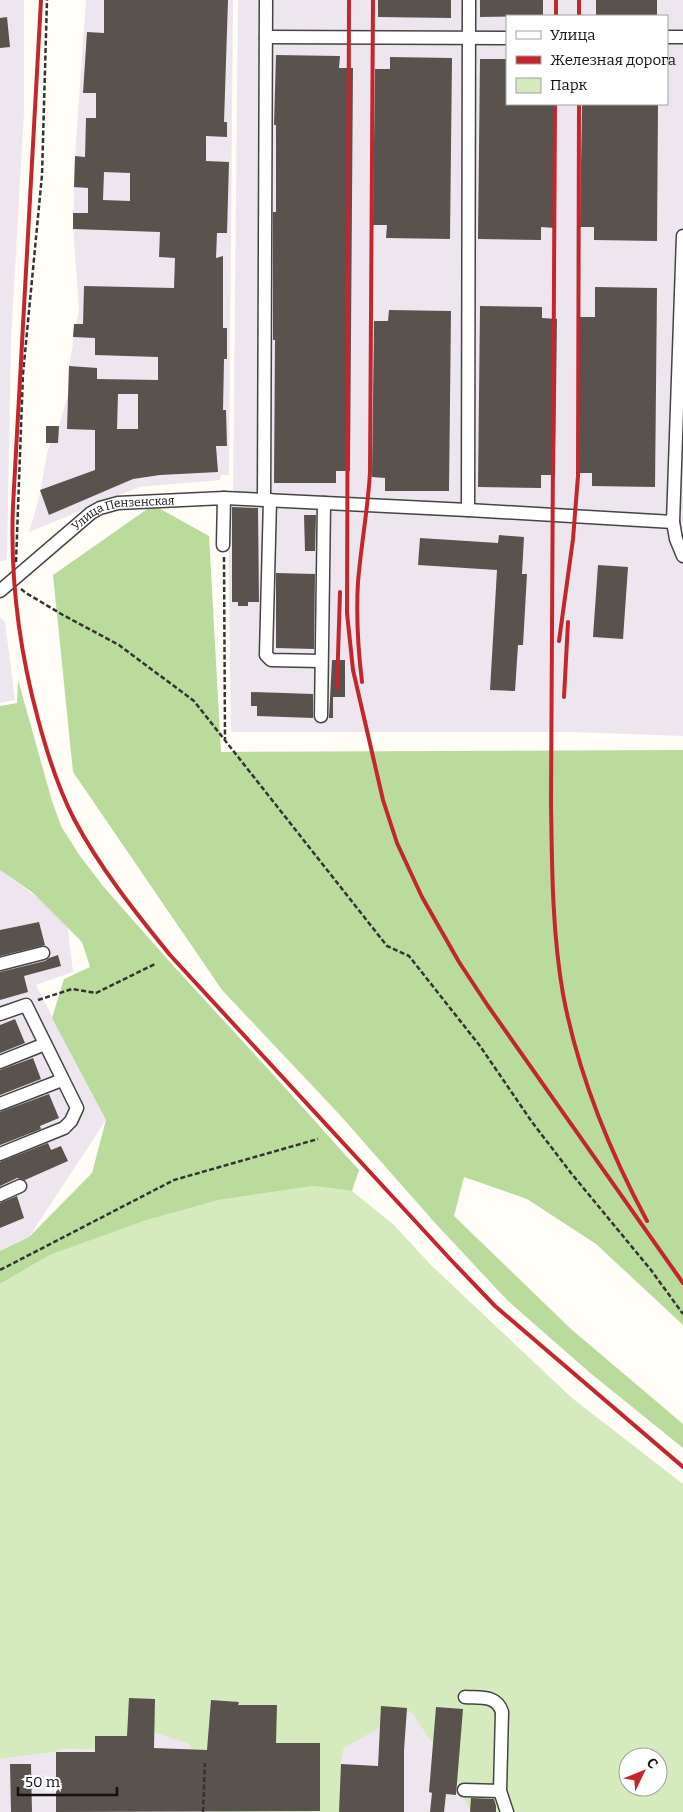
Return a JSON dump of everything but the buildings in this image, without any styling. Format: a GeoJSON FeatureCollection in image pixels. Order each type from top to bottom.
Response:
{"type":"FeatureCollection","features":[{"type":"Feature","properties":{"kind":"street"},"geometry":{"type":"LineString","coordinates":[[266,0],[266,655],[272,660],[321,661]]}},
{"type":"Feature","properties":{"kind":"street"},"geometry":{"type":"LineString","coordinates":[[468,510],[469,0]]}},
{"type":"Feature","properties":{"kind":"street"},"geometry":{"type":"LineString","coordinates":[[266,37],[506,38]]}},
{"type":"Feature","properties":{"kind":"street"},"geometry":{"type":"LineString","coordinates":[[668,37],[683,37]]}},
{"type":"Feature","properties":{"kind":"street"},"geometry":{"type":"LineString","coordinates":[[683,236],[673,522],[676,539],[683,556]]}},
{"type":"Feature","properties":{"kind":"street","name":"Улица Пензенская"},"geometry":{"type":"LineString","coordinates":[[0,591],[83,519],[100,508],[118,503],[224,498],[267,499],[673,522]]}},
{"type":"Feature","properties":{"kind":"street"},"geometry":{"type":"LineString","coordinates":[[223,545],[224,498]]}},
{"type":"Feature","properties":{"kind":"street"},"geometry":{"type":"LineString","coordinates":[[321,716],[324,503]]}},
{"type":"Feature","properties":{"kind":"street"},"geometry":{"type":"LineString","coordinates":[[0,964],[43,953]]}},
{"type":"Feature","properties":{"kind":"street"},"geometry":{"type":"LineString","coordinates":[[0,1014],[26,1005],[77,1108],[71,1121],[64,1128],[0,1154]]}},
{"type":"Feature","properties":{"kind":"street"},"geometry":{"type":"LineString","coordinates":[[0,1062],[45,1044]]}},
{"type":"Feature","properties":{"kind":"street"},"geometry":{"type":"LineString","coordinates":[[0,1104],[62,1080]]}},
{"type":"Feature","properties":{"kind":"street"},"geometry":{"type":"LineString","coordinates":[[0,1195],[20,1186]]}},
{"type":"Feature","properties":{"kind":"street"},"geometry":{"type":"LineString","coordinates":[[465,1697],[488,1698],[496,1700],[500,1705],[502,1712],[500,1791],[506,1812]]}},
{"type":"Feature","properties":{"kind":"street"},"geometry":{"type":"LineString","coordinates":[[464,1790],[500,1791]]}},
{"type":"Feature","properties":{"kind":"path"},"geometry":{"type":"LineString","coordinates":[[47,0],[42,175],[23,374],[16,578],[20,587],[26,593],[119,645],[194,701],[387,946],[408,956],[468,1031],[571,1173],[652,1270],[683,1314]]}},
{"type":"Feature","properties":{"kind":"path"},"geometry":{"type":"LineString","coordinates":[[223,545],[225,740]]}},
{"type":"Feature","properties":{"kind":"path"},"geometry":{"type":"LineString","coordinates":[[26,1005],[72,989],[96,993],[155,964]]}},
{"type":"Feature","properties":{"kind":"path"},"geometry":{"type":"LineString","coordinates":[[0,1270],[174,1180],[318,1139]]}},
{"type":"Feature","properties":{"kind":"path"},"geometry":{"type":"LineString","coordinates":[[203,1812],[205,1763]]}},
{"type":"Feature","properties":{"kind":"shaded area"},"geometry":{"type":"Polygon","coordinates":[[[0,0],[24,0],[24,113],[11,340],[7,560],[0,561],[0,0]]]}},
{"type":"Feature","properties":{"kind":"shaded area"},"geometry":{"type":"Polygon","coordinates":[[[86,0],[233,0],[229,475],[221,475],[220,480],[139,487],[29,532],[39,498],[48,449],[60,423],[68,394],[69,366],[79,309],[73,227],[75,156],[86,0]]]}},
{"type":"Feature","properties":{"kind":"shaded area"},"geometry":{"type":"Polygon","coordinates":[[[238,0],[683,0],[683,736],[572,732],[231,732],[228,514],[232,506],[238,0]]]}},
{"type":"Feature","properties":{"kind":"shaded area"},"geometry":{"type":"Polygon","coordinates":[[[0,617],[5,622],[15,700],[0,703],[0,617]]]}},
{"type":"Feature","properties":{"kind":"shaded area"},"geometry":{"type":"Polygon","coordinates":[[[0,865],[7,875],[67,920],[73,972],[36,985],[106,1120],[29,1237],[0,1251],[0,865]]]}},
{"type":"Feature","properties":{"kind":"shaded area"},"geometry":{"type":"Polygon","coordinates":[[[410,1711],[446,1763],[471,1812],[343,1812],[341,1764],[344,1748],[410,1711]]]}},
{"type":"Feature","properties":{"kind":"shaded area"},"geometry":{"type":"Polygon","coordinates":[[[150,1731],[189,1743],[207,1791],[212,1812],[0,1812],[0,1759],[56,1752],[60,1749],[102,1750],[150,1731]]]}},
{"type":"Feature","properties":{"kind":"green space"},"geometry":{"type":"Polygon","coordinates":[[[153,505],[209,536],[221,752],[683,750],[683,1325],[596,1244],[527,1199],[464,1177],[454,1216],[571,1329],[683,1424],[683,1448],[589,1372],[507,1300],[435,1223],[339,1114],[222,990],[73,772],[53,575],[153,505]]]}},
{"type":"Feature","properties":{"kind":"green space"},"geometry":{"type":"Polygon","coordinates":[[[18,680],[52,801],[61,826],[80,856],[103,886],[168,960],[359,1170],[352,1191],[313,1186],[219,1200],[147,1220],[50,1255],[0,1284],[0,1251],[29,1237],[92,1173],[106,1120],[52,1018],[64,979],[90,967],[82,942],[33,893],[0,870],[0,706],[17,703],[18,680]]]}},
{"type":"Feature","properties":{"kind":"green space"},"geometry":{"type":"Polygon","coordinates":[[[313,1186],[352,1191],[393,1224],[431,1265],[572,1398],[683,1484],[683,1812],[471,1812],[446,1763],[410,1711],[344,1748],[341,1764],[343,1812],[212,1812],[207,1791],[189,1744],[150,1731],[102,1750],[60,1749],[56,1752],[0,1759],[0,1284],[50,1255],[147,1220],[219,1200],[313,1186]]]}},
{"type":"Feature","properties":{"kind":"railway"},"geometry":{"type":"LineString","coordinates":[[41,0],[12,533],[17,614],[31,693],[45,745],[63,795],[84,837],[107,872],[170,955],[451,1260],[495,1306],[683,1467]]}},
{"type":"Feature","properties":{"kind":"railway"},"geometry":{"type":"LineString","coordinates":[[349,0],[347,613],[353,670],[383,800],[397,843],[422,897],[459,962],[683,1283]]}},
{"type":"Feature","properties":{"kind":"railway"},"geometry":{"type":"LineString","coordinates":[[362,682],[358,645],[357,607],[359,568],[370,472],[373,0]]}},
{"type":"Feature","properties":{"kind":"railway"},"geometry":{"type":"LineString","coordinates":[[556,0],[556,15]]}},
{"type":"Feature","properties":{"kind":"railway"},"geometry":{"type":"LineString","coordinates":[[579,0],[579,15]]}},
{"type":"Feature","properties":{"kind":"railway"},"geometry":{"type":"LineString","coordinates":[[555,105],[551,802],[555,922],[563,994],[577,1053],[596,1111],[620,1167],[647,1221]]}},
{"type":"Feature","properties":{"kind":"railway"},"geometry":{"type":"LineString","coordinates":[[559,641],[573,539],[578,476],[579,105]]}},
{"type":"Feature","properties":{"kind":"railway"},"geometry":{"type":"LineString","coordinates":[[337,688],[340,592]]}},
{"type":"Feature","properties":{"kind":"railway"},"geometry":{"type":"LineString","coordinates":[[564,697],[568,622]]}}]}
